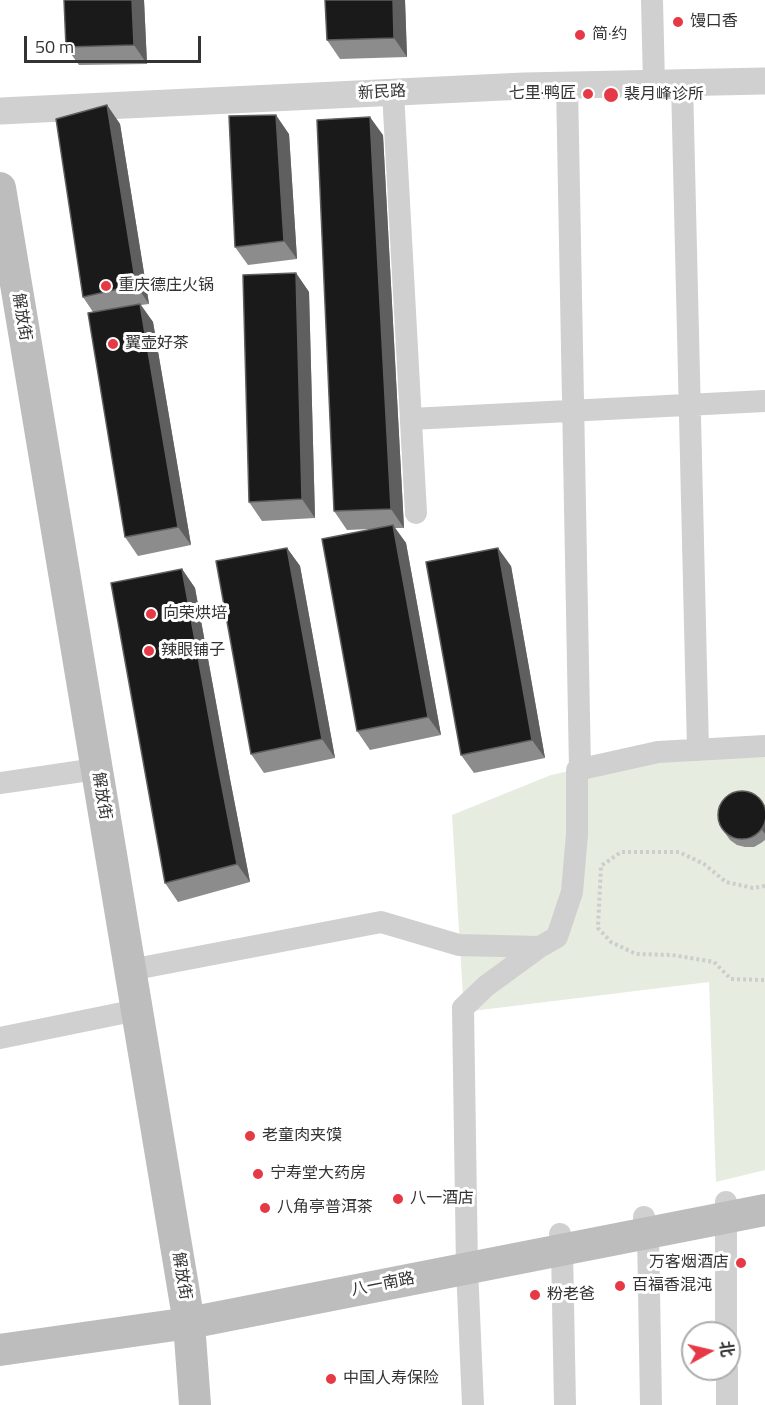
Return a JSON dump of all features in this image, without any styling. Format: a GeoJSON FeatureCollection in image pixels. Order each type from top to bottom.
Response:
{"type":"FeatureCollection","features":[{"type":"Feature","properties":{"kind":"main road","name":"解放街"},"geometry":{"type":"LineString","coordinates":[[0,188],[86,770],[130,970],[127,1012],[195,1405]]}},
{"type":"Feature","properties":{"kind":"main road"},"geometry":{"type":"LineString","coordinates":[[0,311],[86,770],[127,1012]]}},
{"type":"Feature","properties":{"kind":"main road","name":"八一南路"},"geometry":{"type":"LineString","coordinates":[[725,1210],[765,1194]]}},
{"type":"Feature","properties":{"kind":"main road","name":"八一南路"},"geometry":{"type":"LineString","coordinates":[[0,1350],[725,1210],[765,1210]]}},
{"type":"Feature","properties":{"kind":"main road"},"geometry":{"type":"LineString","coordinates":[[179,1314],[181,1405]]}},
{"type":"Feature","properties":{"kind":"main road","name":"八一南路"},"geometry":{"type":"LineString","coordinates":[[0,1331],[179,1314]]}},
{"type":"Feature","properties":{"kind":"street"},"geometry":{"type":"LineString","coordinates":[[652,0],[654,83]]}},
{"type":"Feature","properties":{"kind":"street","name":"新民路"},"geometry":{"type":"LineString","coordinates":[[0,111],[567,85],[765,81]]}},
{"type":"Feature","properties":{"kind":"street"},"geometry":{"type":"LineString","coordinates":[[682,82],[698,750]]}},
{"type":"Feature","properties":{"kind":"street"},"geometry":{"type":"LineString","coordinates":[[472,1405],[463,1008],[486,986],[557,937],[572,892],[577,834],[577,770],[580,769],[567,85]]}},
{"type":"Feature","properties":{"kind":"street"},"geometry":{"type":"LineString","coordinates":[[393,92],[416,513]]}},
{"type":"Feature","properties":{"kind":"street"},"geometry":{"type":"LineString","coordinates":[[411,419],[765,401]]}},
{"type":"Feature","properties":{"kind":"street"},"geometry":{"type":"LineString","coordinates":[[580,769],[658,752],[765,746]]}},
{"type":"Feature","properties":{"kind":"street"},"geometry":{"type":"LineString","coordinates":[[0,783],[86,770]]}},
{"type":"Feature","properties":{"kind":"street"},"geometry":{"type":"LineString","coordinates":[[130,970],[381,922],[459,945],[540,947]]}},
{"type":"Feature","properties":{"kind":"street"},"geometry":{"type":"LineString","coordinates":[[0,1038],[127,1012]]}},
{"type":"Feature","properties":{"kind":"street"},"geometry":{"type":"LineString","coordinates":[[725,1210],[726,1321]]}},
{"type":"Feature","properties":{"kind":"street"},"geometry":{"type":"LineString","coordinates":[[646,1225],[651,1405]]}},
{"type":"Feature","properties":{"kind":"street"},"geometry":{"type":"LineString","coordinates":[[561,1242],[565,1405]]}},
{"type":"Feature","properties":{"kind":"street"},"geometry":{"type":"LineString","coordinates":[[726,1381],[727,1405]]}},
{"type":"Feature","properties":{"kind":"path"},"geometry":{"type":"LineString","coordinates":[[765,886],[753,888],[726,882],[704,864],[679,852],[621,852],[601,866],[598,928],[611,942],[636,954],[714,962],[731,979],[765,980]]}},
{"type":"Feature","properties":{"kind":"shaded area"},"geometry":{"type":"Polygon","coordinates":[[[765,744],[765,1170],[716,1182],[709,982],[464,1012],[452,815],[551,775],[663,751],[765,744]]]}},
{"type":"Feature","properties":{"kind":"building"},"geometry":{"type":"Polygon","coordinates":[[[64,0],[132,0],[134,45],[66,47],[64,0]]]}},
{"type":"Feature","properties":{"kind":"building"},"geometry":{"type":"Polygon","coordinates":[[[325,0],[393,0],[394,38],[327,40],[325,0]]]}},
{"type":"Feature","properties":{"kind":"building"},"geometry":{"type":"Polygon","coordinates":[[[107,105],[136,285],[83,297],[56,119],[107,105]]]}},
{"type":"Feature","properties":{"kind":"building"},"geometry":{"type":"Polygon","coordinates":[[[276,115],[284,241],[235,247],[229,116],[276,115]]]}},
{"type":"Feature","properties":{"kind":"building"},"geometry":{"type":"Polygon","coordinates":[[[370,117],[391,509],[334,511],[317,120],[370,117]]]}},
{"type":"Feature","properties":{"kind":"building"},"geometry":{"type":"Polygon","coordinates":[[[296,273],[302,499],[249,502],[243,275],[296,273]]]}},
{"type":"Feature","properties":{"kind":"building"},"geometry":{"type":"Polygon","coordinates":[[[140,304],[178,527],[125,537],[88,313],[140,304]]]}},
{"type":"Feature","properties":{"kind":"building"},"geometry":{"type":"Polygon","coordinates":[[[393,525],[428,717],[357,731],[322,539],[393,525]]]}},
{"type":"Feature","properties":{"kind":"building"},"geometry":{"type":"Polygon","coordinates":[[[287,548],[322,739],[251,754],[216,561],[287,548]]]}},
{"type":"Feature","properties":{"kind":"building"},"geometry":{"type":"Polygon","coordinates":[[[498,548],[532,740],[461,755],[426,562],[498,548]]]}},
{"type":"Feature","properties":{"kind":"building"},"geometry":{"type":"Polygon","coordinates":[[[182,569],[237,864],[165,883],[111,583],[182,569]]]}},
{"type":"Feature","properties":{"kind":"building"},"geometry":{"type":"Polygon","coordinates":[[[737,791],[747,791],[759,798],[766,810],[766,820],[759,832],[747,839],[737,839],[722,828],[718,820],[718,810],[729,795],[737,791]]]}},
{"type":"Feature","properties":{"kind":"place","name":"馒口香"},"geometry":{"type":"Point","coordinates":[678,22]}},
{"type":"Feature","properties":{"kind":"place","name":"简·约"},"geometry":{"type":"Point","coordinates":[580,35]}},
{"type":"Feature","properties":{"kind":"place","name":"七里·鸭匠"},"geometry":{"type":"Point","coordinates":[588,94]}},
{"type":"Feature","properties":{"kind":"place","name":"裴月峰诊所"},"geometry":{"type":"Point","coordinates":[611,95]}},
{"type":"Feature","properties":{"kind":"place","name":"重庆德庄火锅"},"geometry":{"type":"Point","coordinates":[106,286]}},
{"type":"Feature","properties":{"kind":"place","name":"翼壶好茶"},"geometry":{"type":"Point","coordinates":[113,344]}},
{"type":"Feature","properties":{"kind":"place","name":"向荣烘培"},"geometry":{"type":"Point","coordinates":[151,614]}},
{"type":"Feature","properties":{"kind":"place","name":"辣眼铺子"},"geometry":{"type":"Point","coordinates":[149,651]}},
{"type":"Feature","properties":{"kind":"place","name":"老童肉夹馍"},"geometry":{"type":"Point","coordinates":[250,1136]}},
{"type":"Feature","properties":{"kind":"place","name":"宁寿堂大药房"},"geometry":{"type":"Point","coordinates":[258,1174]}},
{"type":"Feature","properties":{"kind":"place","name":"八一酒店"},"geometry":{"type":"Point","coordinates":[398,1199]}},
{"type":"Feature","properties":{"kind":"place","name":"八角亭普洱茶"},"geometry":{"type":"Point","coordinates":[265,1208]}},
{"type":"Feature","properties":{"kind":"place","name":"万客烟酒店"},"geometry":{"type":"Point","coordinates":[741,1263]}},
{"type":"Feature","properties":{"kind":"place","name":"百福香混沌"},"geometry":{"type":"Point","coordinates":[620,1286]}},
{"type":"Feature","properties":{"kind":"place","name":"粉老爸"},"geometry":{"type":"Point","coordinates":[535,1295]}},
{"type":"Feature","properties":{"kind":"place","name":"中国人寿保险"},"geometry":{"type":"Point","coordinates":[331,1379]}}]}
